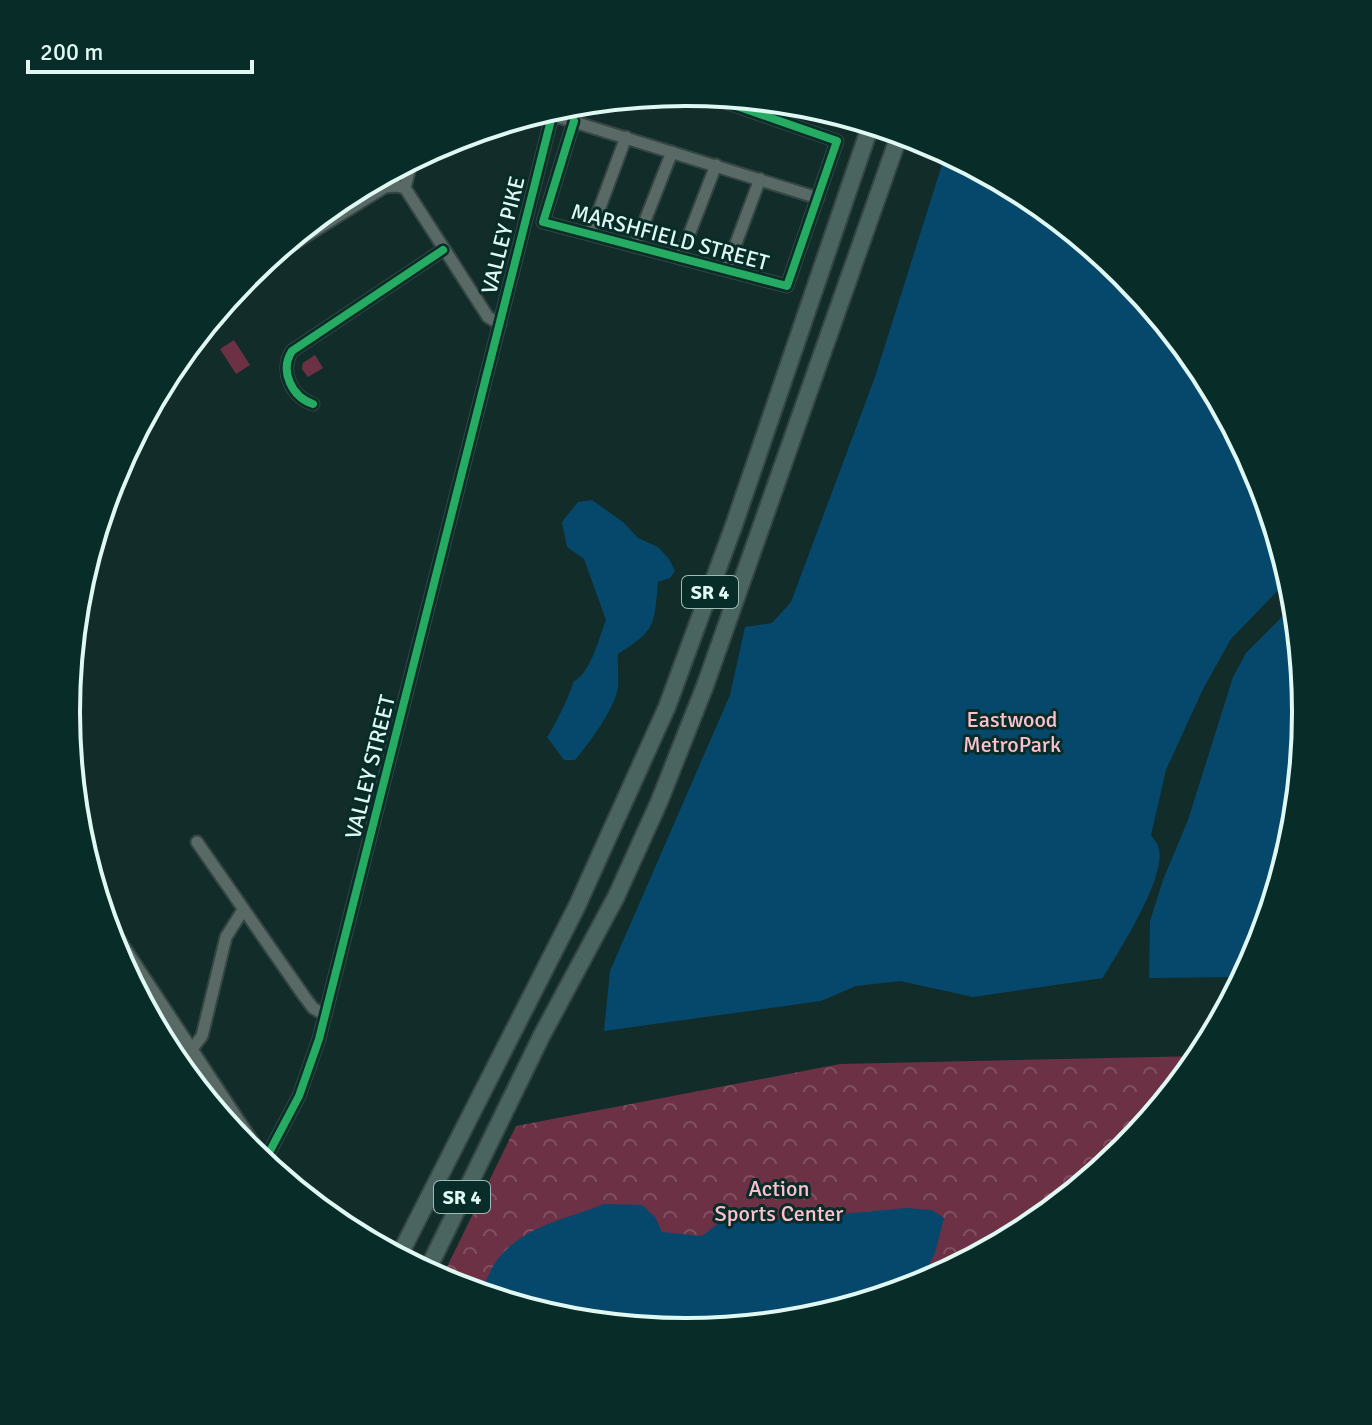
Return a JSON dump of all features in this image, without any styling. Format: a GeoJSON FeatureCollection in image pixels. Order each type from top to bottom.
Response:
{"type":"FeatureCollection","features":[{"type":"Feature","properties":{"kind":"highway","name":"SR 4"},"geometry":{"type":"LineString","coordinates":[[403,1248],[577,906],[667,707],[734,525],[867,135]]}},
{"type":"Feature","properties":{"kind":"highway","name":"SR 4"},"geometry":{"type":"LineString","coordinates":[[431,1262],[542,1035],[616,897],[659,802],[705,686],[896,145]]}},
{"type":"Feature","properties":{"kind":"street"},"geometry":{"type":"LineString","coordinates":[[568,118],[818,198],[837,141],[749,110]]}},
{"type":"Feature","properties":{"kind":"street","name":"MARSHFIELD STREET"},"geometry":{"type":"LineString","coordinates":[[574,121],[543,222],[787,286],[818,198]]}},
{"type":"Feature","properties":{"kind":"street","name":"VALLEY PIKE"},"geometry":{"type":"LineString","coordinates":[[488,371],[550,122]]}},
{"type":"Feature","properties":{"kind":"street"},"geometry":{"type":"LineString","coordinates":[[590,234],[626,137]]}},
{"type":"Feature","properties":{"kind":"street"},"geometry":{"type":"LineString","coordinates":[[635,246],[672,152]]}},
{"type":"Feature","properties":{"kind":"street"},"geometry":{"type":"LineString","coordinates":[[680,258],[716,165]]}},
{"type":"Feature","properties":{"kind":"street"},"geometry":{"type":"LineString","coordinates":[[405,188],[408,174]]}},
{"type":"Feature","properties":{"kind":"street"},"geometry":{"type":"LineString","coordinates":[[726,270],[760,179]]}},
{"type":"Feature","properties":{"kind":"street"},"geometry":{"type":"LineString","coordinates":[[378,191],[385,187],[405,188],[488,317],[500,324]]}},
{"type":"Feature","properties":{"kind":"street"},"geometry":{"type":"LineString","coordinates":[[313,404],[295,391],[285,372],[292,351],[443,250]]}},
{"type":"Feature","properties":{"kind":"street","name":"VALLEY STREET"},"geometry":{"type":"LineString","coordinates":[[269,1152],[299,1096],[325,1015],[488,371]]}},
{"type":"Feature","properties":{"kind":"street"},"geometry":{"type":"LineString","coordinates":[[197,842],[304,996],[313,1008],[325,1015]]}},
{"type":"Feature","properties":{"kind":"street"},"geometry":{"type":"LineString","coordinates":[[192,1049],[202,1036],[226,937],[243,910]]}},
{"type":"Feature","properties":{"kind":"street"},"geometry":{"type":"LineString","coordinates":[[133,960],[237,1119]]}},
{"type":"Feature","properties":{"kind":"green space"},"geometry":{"type":"Polygon","coordinates":[[[234,340],[250,365],[236,374],[220,349],[234,340]]]}},
{"type":"Feature","properties":{"kind":"green space"},"geometry":{"type":"Polygon","coordinates":[[[315,355],[323,368],[308,377],[302,369],[303,363],[315,355]]]}},
{"type":"Feature","properties":{"kind":"green space","name":"Action Sports Center"},"geometry":{"type":"Polygon","coordinates":[[[1185,1056],[1142,1112],[1115,1141],[1086,1168],[1023,1216],[954,1256],[843,1298],[804,1307],[726,1317],[646,1317],[568,1307],[529,1298],[446,1269],[516,1126],[840,1064],[1185,1056]]]}},
{"type":"Feature","properties":{"kind":"water","name":"Eastwood MetroPark"},"geometry":{"type":"Polygon","coordinates":[[[942,164],[989,188],[1055,232],[1115,284],[1167,344],[1190,376],[1230,444],[1260,518],[1279,589],[1231,639],[1203,689],[1166,770],[1151,835],[1158,846],[1156,875],[1140,913],[1103,978],[973,997],[900,981],[856,986],[821,1001],[604,1031],[610,971],[730,695],[745,627],[772,623],[791,602],[875,377],[942,164]]]}},
{"type":"Feature","properties":{"kind":"water"},"geometry":{"type":"Polygon","coordinates":[[[592,500],[623,522],[638,538],[658,547],[675,571],[670,578],[658,582],[651,626],[640,639],[618,654],[618,687],[607,715],[575,760],[564,760],[547,737],[573,682],[590,663],[606,620],[584,559],[567,547],[562,522],[578,502],[592,500]]]}},
{"type":"Feature","properties":{"kind":"water"},"geometry":{"type":"Polygon","coordinates":[[[1284,615],[1291,673],[1291,752],[1280,831],[1260,907],[1232,977],[1149,978],[1150,921],[1188,820],[1233,677],[1246,653],[1284,615]]]}},
{"type":"Feature","properties":{"kind":"water"},"geometry":{"type":"Polygon","coordinates":[[[604,1204],[642,1205],[655,1217],[662,1232],[702,1236],[737,1209],[749,1207],[781,1220],[807,1213],[843,1214],[906,1208],[932,1210],[944,1218],[935,1253],[928,1268],[918,1272],[843,1298],[804,1307],[726,1317],[686,1318],[646,1317],[568,1307],[485,1284],[497,1260],[508,1248],[546,1225],[604,1204]]]}},
{"type":"Feature","properties":{"kind":"cycle path"},"geometry":{"type":"LineString","coordinates":[[574,121],[543,222],[787,286],[837,141],[749,110]]}},
{"type":"Feature","properties":{"kind":"cycle path"},"geometry":{"type":"LineString","coordinates":[[269,1152],[299,1096],[319,1039],[550,122]]}},
{"type":"Feature","properties":{"kind":"cycle path"},"geometry":{"type":"LineString","coordinates":[[313,404],[299,396],[287,375],[292,351],[443,250]]}}]}
